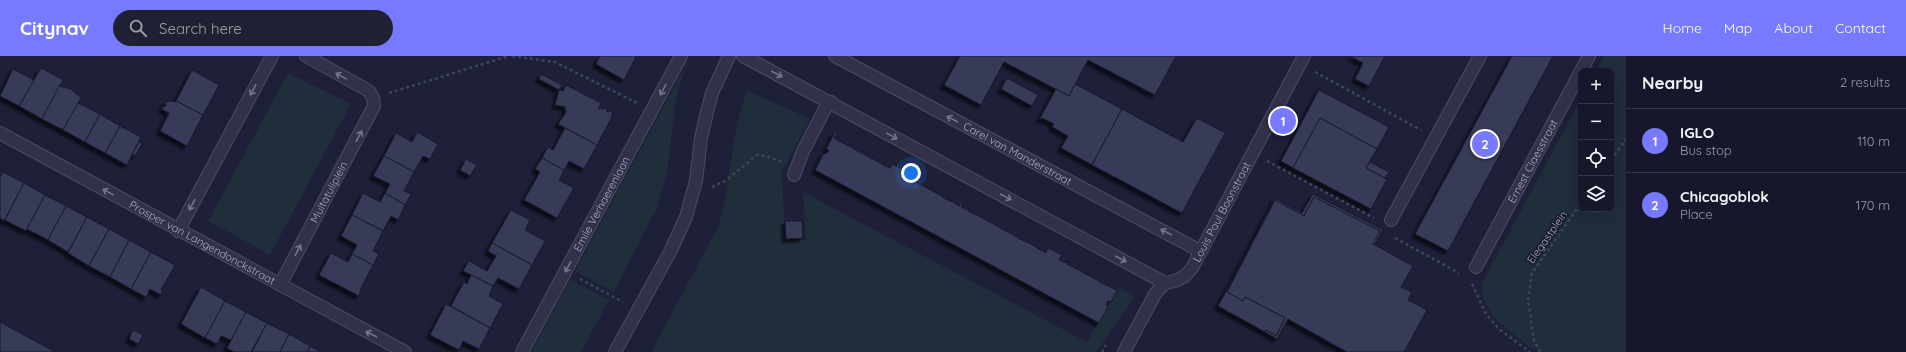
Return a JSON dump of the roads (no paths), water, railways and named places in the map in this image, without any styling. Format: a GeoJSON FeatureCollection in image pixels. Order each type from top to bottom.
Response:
{"type":"FeatureCollection","features":[{"type":"Feature","properties":{"kind":"street"},"geometry":{"type":"LineString","coordinates":[[178,231],[272,56]]}},
{"type":"Feature","properties":{"kind":"street","name":"Multatuliplein"},"geometry":{"type":"LineString","coordinates":[[280,285],[374,106],[373,98],[369,91],[306,56]]}},
{"type":"Feature","properties":{"kind":"street","name":"Emile Verhaerenlaan"},"geometry":{"type":"LineString","coordinates":[[522,352],[681,56]]}},
{"type":"Feature","properties":{"kind":"street"},"geometry":{"type":"LineString","coordinates":[[615,352],[670,252],[686,218],[696,181],[701,138],[712,92],[729,56]]}},
{"type":"Feature","properties":{"kind":"street"},"geometry":{"type":"LineString","coordinates":[[743,56],[1165,283],[1155,294],[1124,352]]}},
{"type":"Feature","properties":{"kind":"street","name":"Carel van Manderstraat"},"geometry":{"type":"LineString","coordinates":[[835,56],[1200,250]]}},
{"type":"Feature","properties":{"kind":"street"},"geometry":{"type":"LineString","coordinates":[[1390,223],[1480,56]]}},
{"type":"Feature","properties":{"kind":"street","name":"Ernest Claesstraat"},"geometry":{"type":"LineString","coordinates":[[1476,267],[1589,56]]}},
{"type":"Feature","properties":{"kind":"street","name":"Louis Paul Boonstraat"},"geometry":{"type":"LineString","coordinates":[[1165,283],[1175,281],[1185,276],[1192,268],[1200,250],[1302,60]]}},
{"type":"Feature","properties":{"kind":"street"},"geometry":{"type":"LineString","coordinates":[[796,171],[803,151],[826,107],[831,102]]}},
{"type":"Feature","properties":{"kind":"street","name":"Prosper van Langendonckstraat"},"geometry":{"type":"LineString","coordinates":[[0,133],[178,231],[405,352]]}},
{"type":"Feature","properties":{"kind":"place","name":"IGLO"},"geometry":{"type":"Point","coordinates":[1283,121]}},
{"type":"Feature","properties":{"kind":"place","name":"Chicagoblok"},"geometry":{"type":"Point","coordinates":[1485,144]}}]}
